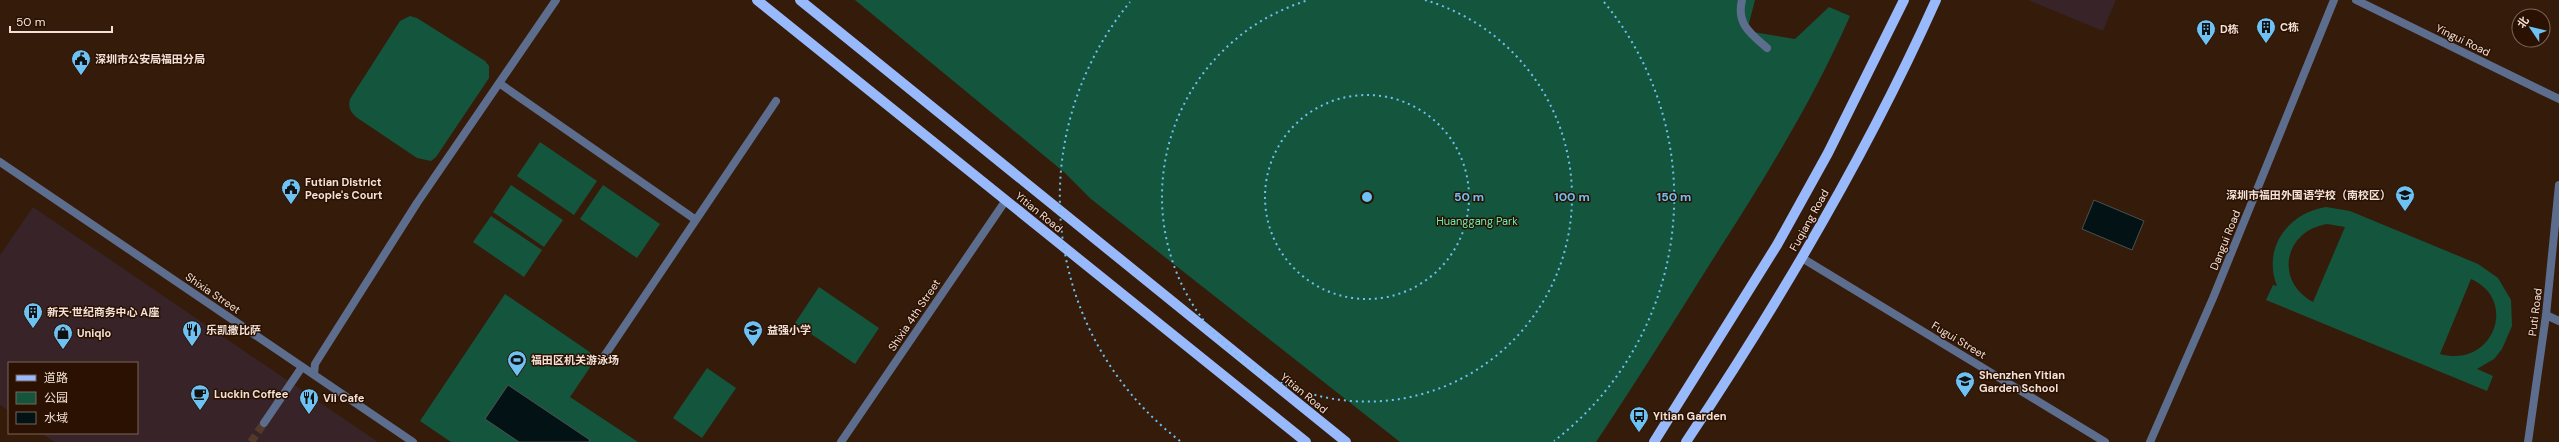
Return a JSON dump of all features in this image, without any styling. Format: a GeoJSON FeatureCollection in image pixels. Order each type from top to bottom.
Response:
{"type":"FeatureCollection","features":[{"type":"Feature","properties":{"kind":"main road","name":"Yitian Road"},"geometry":{"type":"LineString","coordinates":[[757,0],[1306,442]]}},
{"type":"Feature","properties":{"kind":"main road","name":"Yitian Road"},"geometry":{"type":"LineString","coordinates":[[800,0],[1346,442]]}},
{"type":"Feature","properties":{"kind":"main road","name":"Fuqiang Road"},"geometry":{"type":"LineString","coordinates":[[1654,442],[1777,245],[1832,146],[1904,0]]}},
{"type":"Feature","properties":{"kind":"main road","name":"Fuqiang Road"},"geometry":{"type":"LineString","coordinates":[[1686,442],[1735,368],[1802,258],[1853,165],[1936,0]]}},
{"type":"Feature","properties":{"kind":"street"},"geometry":{"type":"LineString","coordinates":[[314,374],[315,364],[417,203],[556,0]]}},
{"type":"Feature","properties":{"kind":"street"},"geometry":{"type":"LineString","coordinates":[[1742,0],[1740,10],[1747,31],[1767,48]]}},
{"type":"Feature","properties":{"kind":"street","name":"Dangui Road"},"geometry":{"type":"LineString","coordinates":[[2150,442],[2213,298],[2334,0]]}},
{"type":"Feature","properties":{"kind":"street","name":"Yingui Road"},"geometry":{"type":"LineString","coordinates":[[2356,0],[2559,99]]}},
{"type":"Feature","properties":{"kind":"street"},"geometry":{"type":"LineString","coordinates":[[499,83],[696,220]]}},
{"type":"Feature","properties":{"kind":"street"},"geometry":{"type":"LineString","coordinates":[[605,354],[776,101]]}},
{"type":"Feature","properties":{"kind":"street","name":"Shixia Street"},"geometry":{"type":"LineString","coordinates":[[0,162],[413,442]]}},
{"type":"Feature","properties":{"kind":"street","name":"Puti Road"},"geometry":{"type":"LineString","coordinates":[[2528,442],[2546,315],[2559,185]]}},
{"type":"Feature","properties":{"kind":"street","name":"Shixia 4th Street"},"geometry":{"type":"LineString","coordinates":[[841,442],[1006,200]]}},
{"type":"Feature","properties":{"kind":"street","name":"Fugui Street"},"geometry":{"type":"LineString","coordinates":[[1802,258],[2105,442]]}},
{"type":"Feature","properties":{"kind":"street"},"geometry":{"type":"LineString","coordinates":[[2546,315],[2559,315]]}},
{"type":"Feature","properties":{"kind":"street"},"geometry":{"type":"LineString","coordinates":[[2546,315],[2559,321]]}},
{"type":"Feature","properties":{"kind":"street"},"geometry":{"type":"LineString","coordinates":[[264,423],[302,367]]}},
{"type":"Feature","properties":{"kind":"shaded area"},"geometry":{"type":"Polygon","coordinates":[[[2028,0],[2116,0],[2103,31],[2028,0]]]}},
{"type":"Feature","properties":{"kind":"shaded area"},"geometry":{"type":"Polygon","coordinates":[[[33,207],[378,442],[54,442],[42,434],[138,434],[138,362],[8,362],[8,410],[0,405],[0,255],[33,207]]]}},
{"type":"Feature","properties":{"kind":"green space","name":"Huanggang Park"},"geometry":{"type":"Polygon","coordinates":[[[855,0],[1755,0],[1747,31],[1795,39],[1829,7],[1850,16],[1806,106],[1790,135],[1738,220],[1596,442],[1400,442],[1091,199],[1064,172],[855,0]]]}},
{"type":"Feature","properties":{"kind":"green space"},"geometry":{"type":"Polygon","coordinates":[[[410,16],[417,18],[485,61],[489,66],[489,78],[436,157],[431,161],[417,158],[356,117],[349,107],[350,99],[400,21],[410,16]]]}},
{"type":"Feature","properties":{"kind":"green space"},"geometry":{"type":"Polygon","coordinates":[[[540,142],[597,181],[574,215],[517,176],[540,142]]]}},
{"type":"Feature","properties":{"kind":"green space"},"geometry":{"type":"Polygon","coordinates":[[[511,185],[563,220],[544,247],[493,212],[511,185]]]}},
{"type":"Feature","properties":{"kind":"green space"},"geometry":{"type":"Polygon","coordinates":[[[603,185],[660,224],[637,258],[580,219],[603,185]]]}},
{"type":"Feature","properties":{"kind":"green space"},"geometry":{"type":"Polygon","coordinates":[[[2326,207],[2350,211],[2478,264],[2498,278],[2511,300],[2512,326],[2502,349],[2494,359],[2477,369],[2493,376],[2487,391],[2266,300],[2273,285],[2277,286],[2273,272],[2273,258],[2276,246],[2282,234],[2300,217],[2312,211],[2326,207]],[[2327,224],[2312,228],[2301,236],[2293,246],[2289,258],[2289,270],[2293,282],[2301,293],[2313,302],[2345,227],[2327,224]],[[2471,279],[2440,354],[2459,356],[2474,352],[2486,342],[2493,330],[2496,316],[2494,302],[2486,289],[2471,279]]]}},
{"type":"Feature","properties":{"kind":"green space"},"geometry":{"type":"Polygon","coordinates":[[[491,216],[542,250],[524,277],[473,242],[491,216]]]}},
{"type":"Feature","properties":{"kind":"green space"},"geometry":{"type":"Polygon","coordinates":[[[819,287],[879,328],[855,364],[795,323],[819,287]]]}},
{"type":"Feature","properties":{"kind":"green space","name":"福田区机关游泳场"},"geometry":{"type":"Polygon","coordinates":[[[505,294],[597,357],[570,397],[638,442],[451,442],[420,421],[505,294]]]}},
{"type":"Feature","properties":{"kind":"green space"},"geometry":{"type":"Polygon","coordinates":[[[707,368],[736,388],[702,438],[673,418],[707,368]]]}},
{"type":"Feature","properties":{"kind":"water"},"geometry":{"type":"Polygon","coordinates":[[[2094,200],[2144,221],[2132,250],[2082,229],[2094,200]]]}},
{"type":"Feature","properties":{"kind":"water","name":"福田区机关游泳场"},"geometry":{"type":"Polygon","coordinates":[[[508,385],[590,440],[588,442],[519,442],[485,419],[508,385]]]}},
{"type":"Feature","properties":{"kind":"tunnel"},"geometry":{"type":"LineString","coordinates":[[251,442],[264,423]]}},
{"type":"Feature","properties":{"kind":"place","name":"C栋"},"geometry":{"type":"Point","coordinates":[2266,44]}},
{"type":"Feature","properties":{"kind":"place","name":"D栋"},"geometry":{"type":"Point","coordinates":[2206,46]}},
{"type":"Feature","properties":{"kind":"place","name":"深圳市公安局福田分局"},"geometry":{"type":"Point","coordinates":[81,76]}},
{"type":"Feature","properties":{"kind":"place","name":"Futian District People's Court"},"geometry":{"type":"Point","coordinates":[291,205]}},
{"type":"Feature","properties":{"kind":"place","name":"深圳市福田外国语学校（南校区）"},"geometry":{"type":"Point","coordinates":[2405,212]}},
{"type":"Feature","properties":{"kind":"place","name":"新天·世纪商务中心 A座"},"geometry":{"type":"Point","coordinates":[33,329]}},
{"type":"Feature","properties":{"kind":"place","name":"乐凯撒比萨"},"geometry":{"type":"Point","coordinates":[192,347]}},
{"type":"Feature","properties":{"kind":"place","name":"益强小学"},"geometry":{"type":"Point","coordinates":[753,347]}},
{"type":"Feature","properties":{"kind":"place","name":"Uniqlo"},"geometry":{"type":"Point","coordinates":[63,350]}},
{"type":"Feature","properties":{"kind":"place","name":"福田区机关游泳场"},"geometry":{"type":"Point","coordinates":[517,377]}},
{"type":"Feature","properties":{"kind":"place","name":"Shenzhen Yitian Garden School"},"geometry":{"type":"Point","coordinates":[1965,398]}},
{"type":"Feature","properties":{"kind":"place","name":"Luckin Coffee"},"geometry":{"type":"Point","coordinates":[200,411]}},
{"type":"Feature","properties":{"kind":"place","name":"Vii Cafe"},"geometry":{"type":"Point","coordinates":[309,415]}},
{"type":"Feature","properties":{"kind":"place","name":"Yitian Garden"},"geometry":{"type":"Point","coordinates":[1639,433]}}]}
